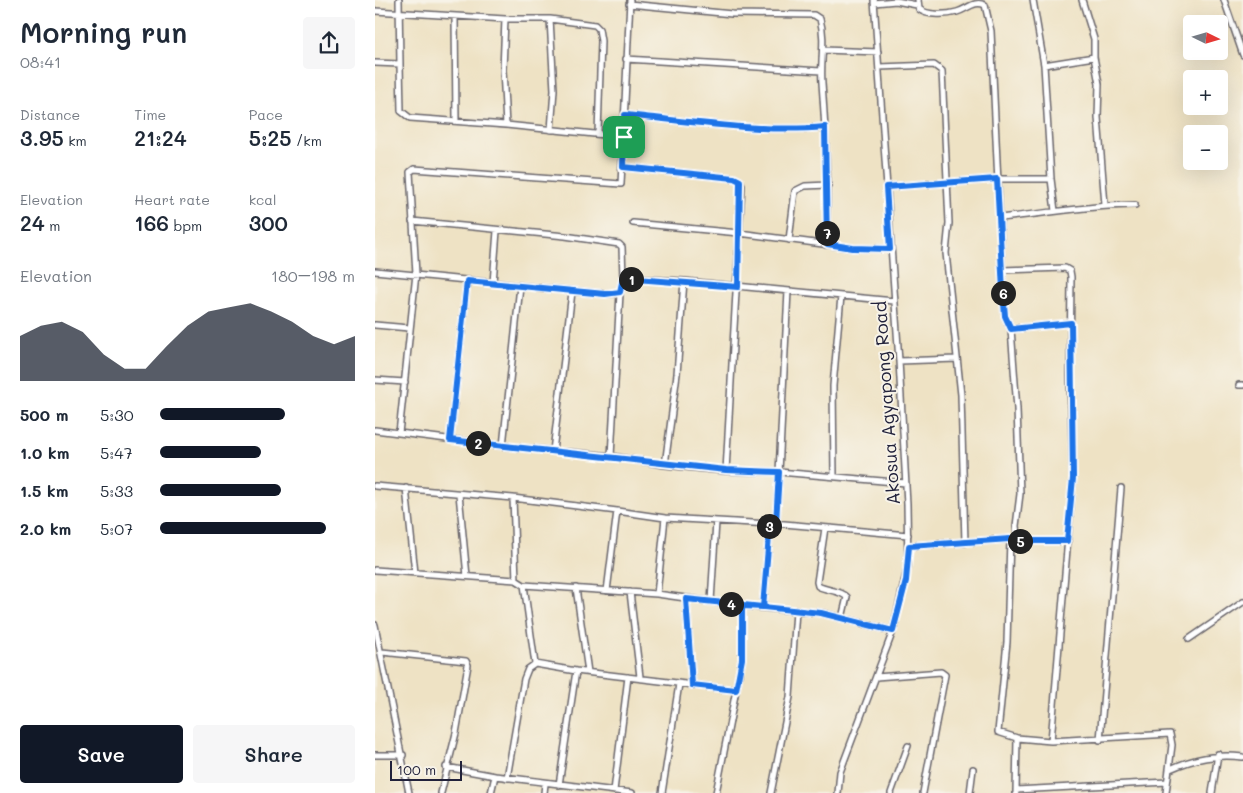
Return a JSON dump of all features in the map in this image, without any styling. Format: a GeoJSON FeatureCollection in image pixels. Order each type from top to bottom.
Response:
{"type":"FeatureCollection","features":[{"type":"Feature","properties":{"kind":"street"},"geometry":{"type":"LineString","coordinates":[[399,0],[401,111],[410,118],[506,125],[624,137]]}},
{"type":"Feature","properties":{"kind":"street"},"geometry":{"type":"LineString","coordinates":[[1033,0],[1044,65],[1051,179],[1055,211]]}},
{"type":"Feature","properties":{"kind":"street"},"geometry":{"type":"LineString","coordinates":[[1082,0],[1093,39],[1099,84],[1098,116],[1105,205]]}},
{"type":"Feature","properties":{"kind":"street"},"geometry":{"type":"LineString","coordinates":[[1224,0],[1243,55]]}},
{"type":"Feature","properties":{"kind":"street"},"geometry":{"type":"LineString","coordinates":[[874,1],[918,2],[923,12],[935,13],[956,13],[976,2],[985,5],[991,31],[1004,307],[1011,329],[1017,409],[1020,494],[1017,526],[1019,541]]}},
{"type":"Feature","properties":{"kind":"street","name":"Akosua Agyapong Road"},"geometry":{"type":"LineString","coordinates":[[838,793],[840,772],[893,631],[906,581],[909,546],[899,361],[874,1]]}},
{"type":"Feature","properties":{"kind":"street"},"geometry":{"type":"LineString","coordinates":[[399,433],[416,274],[410,172],[414,170],[619,186],[623,181],[629,2],[732,14],[813,15],[820,18],[823,50],[821,71],[825,127],[827,244]]}},
{"type":"Feature","properties":{"kind":"street"},"geometry":{"type":"LineString","coordinates":[[375,11],[505,19],[550,19],[590,24],[599,29],[601,41],[598,134]]}},
{"type":"Feature","properties":{"kind":"street"},"geometry":{"type":"LineString","coordinates":[[455,16],[456,121]]}},
{"type":"Feature","properties":{"kind":"street"},"geometry":{"type":"LineString","coordinates":[[505,19],[503,70],[506,125]]}},
{"type":"Feature","properties":{"kind":"street"},"geometry":{"type":"LineString","coordinates":[[550,19],[554,90],[551,130]]}},
{"type":"Feature","properties":{"kind":"street"},"geometry":{"type":"LineString","coordinates":[[823,50],[878,52]]}},
{"type":"Feature","properties":{"kind":"street"},"geometry":{"type":"LineString","coordinates":[[1044,65],[1094,56]]}},
{"type":"Feature","properties":{"kind":"street"},"geometry":{"type":"LineString","coordinates":[[626,59],[821,71]]}},
{"type":"Feature","properties":{"kind":"street"},"geometry":{"type":"LineString","coordinates":[[375,63],[400,64]]}},
{"type":"Feature","properties":{"kind":"street"},"geometry":{"type":"LineString","coordinates":[[879,67],[934,65],[941,71],[944,93],[949,223],[946,253],[963,427],[965,543]]}},
{"type":"Feature","properties":{"kind":"street"},"geometry":{"type":"LineString","coordinates":[[625,115],[731,125],[809,129],[825,127]]}},
{"type":"Feature","properties":{"kind":"street"},"geometry":{"type":"LineString","coordinates":[[623,167],[734,178],[740,181],[738,287],[726,470]]}},
{"type":"Feature","properties":{"kind":"street"},"geometry":{"type":"LineString","coordinates":[[886,187],[946,181],[1051,179]]}},
{"type":"Feature","properties":{"kind":"street"},"geometry":{"type":"LineString","coordinates":[[789,240],[795,191],[805,186],[827,185]]}},
{"type":"Feature","properties":{"kind":"street"},"geometry":{"type":"LineString","coordinates":[[999,218],[1048,214],[1055,211],[1105,205],[1135,205]]}},
{"type":"Feature","properties":{"kind":"street"},"geometry":{"type":"LineString","coordinates":[[412,221],[565,236],[619,244],[622,247],[623,278],[620,292],[611,456]]}},
{"type":"Feature","properties":{"kind":"street"},"geometry":{"type":"LineString","coordinates":[[633,223],[739,233],[853,248],[890,249]]}},
{"type":"Feature","properties":{"kind":"street"},"geometry":{"type":"LineString","coordinates":[[493,283],[497,230]]}},
{"type":"Feature","properties":{"kind":"street"},"geometry":{"type":"LineString","coordinates":[[1002,270],[1068,268],[1071,277],[1073,478],[1051,741]]}},
{"type":"Feature","properties":{"kind":"street"},"geometry":{"type":"LineString","coordinates":[[375,271],[572,292],[605,294],[620,292]]}},
{"type":"Feature","properties":{"kind":"street"},"geometry":{"type":"LineString","coordinates":[[623,278],[683,281],[894,300]]}},
{"type":"Feature","properties":{"kind":"street"},"geometry":{"type":"LineString","coordinates":[[450,440],[467,281]]}},
{"type":"Feature","properties":{"kind":"street"},"geometry":{"type":"LineString","coordinates":[[665,464],[677,374],[683,281]]}},
{"type":"Feature","properties":{"kind":"street"},"geometry":{"type":"LineString","coordinates":[[503,446],[520,286]]}},
{"type":"Feature","properties":{"kind":"street"},"geometry":{"type":"LineString","coordinates":[[776,523],[788,291]]}},
{"type":"Feature","properties":{"kind":"street"},"geometry":{"type":"LineString","coordinates":[[553,451],[572,292]]}},
{"type":"Feature","properties":{"kind":"street"},"geometry":{"type":"LineString","coordinates":[[834,476],[833,386],[841,296]]}},
{"type":"Feature","properties":{"kind":"street"},"geometry":{"type":"LineString","coordinates":[[1011,329],[1071,323]]}},
{"type":"Feature","properties":{"kind":"street"},"geometry":{"type":"LineString","coordinates":[[375,325],[409,328]]}},
{"type":"Feature","properties":{"kind":"street"},"geometry":{"type":"LineString","coordinates":[[899,361],[957,359]]}},
{"type":"Feature","properties":{"kind":"street"},"geometry":{"type":"LineString","coordinates":[[375,380],[405,382]]}},
{"type":"Feature","properties":{"kind":"street"},"geometry":{"type":"LineString","coordinates":[[375,430],[503,446],[611,456],[665,464],[906,483]]}},
{"type":"Feature","properties":{"kind":"street"},"geometry":{"type":"LineString","coordinates":[[375,486],[513,498],[665,518],[716,522],[776,523],[908,535]]}},
{"type":"Feature","properties":{"kind":"street"},"geometry":{"type":"LineString","coordinates":[[406,488],[415,573]]}},
{"type":"Feature","properties":{"kind":"street"},"geometry":{"type":"LineString","coordinates":[[1100,740],[1121,488]]}},
{"type":"Feature","properties":{"kind":"street"},"geometry":{"type":"LineString","coordinates":[[459,494],[467,576]]}},
{"type":"Feature","properties":{"kind":"street"},"geometry":{"type":"LineString","coordinates":[[513,498],[516,580]]}},
{"type":"Feature","properties":{"kind":"street"},"geometry":{"type":"LineString","coordinates":[[607,591],[617,512]]}},
{"type":"Feature","properties":{"kind":"street"},"geometry":{"type":"LineString","coordinates":[[657,594],[665,518]]}},
{"type":"Feature","properties":{"kind":"street"},"geometry":{"type":"LineString","coordinates":[[711,601],[716,522]]}},
{"type":"Feature","properties":{"kind":"street"},"geometry":{"type":"LineString","coordinates":[[763,607],[770,524]]}},
{"type":"Feature","properties":{"kind":"street"},"geometry":{"type":"LineString","coordinates":[[825,528],[817,582],[818,586],[824,589],[845,594],[847,597],[842,618]]}},
{"type":"Feature","properties":{"kind":"street"},"geometry":{"type":"LineString","coordinates":[[909,546],[1010,539],[1019,541],[1067,541]]}},
{"type":"Feature","properties":{"kind":"street"},"geometry":{"type":"LineString","coordinates":[[1010,539],[1007,642],[998,732],[1017,738],[1051,741],[1100,740],[1170,734],[1170,769],[1166,793]]}},
{"type":"Feature","properties":{"kind":"street"},"geometry":{"type":"LineString","coordinates":[[375,570],[516,580],[525,585],[657,594],[742,606],[821,613],[893,631]]}},
{"type":"Feature","properties":{"kind":"street"},"geometry":{"type":"LineString","coordinates":[[525,585],[535,664]]}},
{"type":"Feature","properties":{"kind":"street"},"geometry":{"type":"LineString","coordinates":[[576,588],[588,672]]}},
{"type":"Feature","properties":{"kind":"street"},"geometry":{"type":"LineString","coordinates":[[630,592],[641,677]]}},
{"type":"Feature","properties":{"kind":"street"},"geometry":{"type":"LineString","coordinates":[[686,599],[692,685]]}},
{"type":"Feature","properties":{"kind":"street"},"geometry":{"type":"LineString","coordinates":[[1189,639],[1243,602]]}},
{"type":"Feature","properties":{"kind":"street"},"geometry":{"type":"LineString","coordinates":[[716,793],[742,659],[742,606]]}},
{"type":"Feature","properties":{"kind":"street"},"geometry":{"type":"LineString","coordinates":[[771,793],[790,697],[797,611]]}},
{"type":"Feature","properties":{"kind":"street"},"geometry":{"type":"LineString","coordinates":[[375,624],[403,755],[409,793]]}},
{"type":"Feature","properties":{"kind":"street"},"geometry":{"type":"LineString","coordinates":[[382,652],[466,661],[467,665],[456,734],[446,767],[441,793]]}},
{"type":"Feature","properties":{"kind":"street"},"geometry":{"type":"LineString","coordinates":[[507,778],[523,679],[528,669],[535,664],[576,671],[641,677],[679,684],[736,690]]}},
{"type":"Feature","properties":{"kind":"street"},"geometry":{"type":"LineString","coordinates":[[559,785],[576,671]]}},
{"type":"Feature","properties":{"kind":"street"},"geometry":{"type":"LineString","coordinates":[[876,677],[941,672],[945,675],[923,793]]}},
{"type":"Feature","properties":{"kind":"street"},"geometry":{"type":"LineString","coordinates":[[613,791],[628,677]]}},
{"type":"Feature","properties":{"kind":"street"},"geometry":{"type":"LineString","coordinates":[[662,793],[679,684]]}},
{"type":"Feature","properties":{"kind":"street"},"geometry":{"type":"LineString","coordinates":[[1017,738],[1016,791],[1167,782]]}},
{"type":"Feature","properties":{"kind":"street"},"geometry":{"type":"LineString","coordinates":[[891,793],[908,746]]}},
{"type":"Feature","properties":{"kind":"street"},"geometry":{"type":"LineString","coordinates":[[1170,769],[1187,761],[1218,754],[1243,757]]}},
{"type":"Feature","properties":{"kind":"street"},"geometry":{"type":"LineString","coordinates":[[1212,793],[1218,754]]}},
{"type":"Feature","properties":{"kind":"street"},"geometry":{"type":"LineString","coordinates":[[375,755],[403,755]]}},
{"type":"Feature","properties":{"kind":"street"},"geometry":{"type":"LineString","coordinates":[[446,767],[599,792],[632,793]]}},
{"type":"Feature","properties":{"kind":"street"},"geometry":{"type":"LineString","coordinates":[[970,793],[973,768]]}},
{"type":"Feature","properties":{"kind":"street"},"geometry":{"type":"LineString","coordinates":[[491,793],[495,776]]}},
{"type":"Feature","properties":{"kind":"street"},"geometry":{"type":"LineString","coordinates":[[544,793],[545,784]]}},
{"type":"Feature","properties":{"kind":"route"},"geometry":{"type":"LineString","coordinates":[[624,137],[623,167],[734,178],[740,181],[742,185],[738,287],[683,281],[623,278],[620,292],[605,294],[467,281],[450,440],[726,470],[779,472],[776,523],[770,524],[763,607],[742,606],[742,659],[736,690],[692,685],[686,599],[742,606],[821,613],[893,631],[906,581],[909,546],[1010,539],[1019,541],[1067,541],[1071,518],[1073,478],[1070,375],[1071,323],[1011,329],[1005,316],[997,179],[946,181],[886,187],[890,249],[853,248],[827,244],[825,127],[809,129],[731,125],[625,115],[624,137]]}}]}
